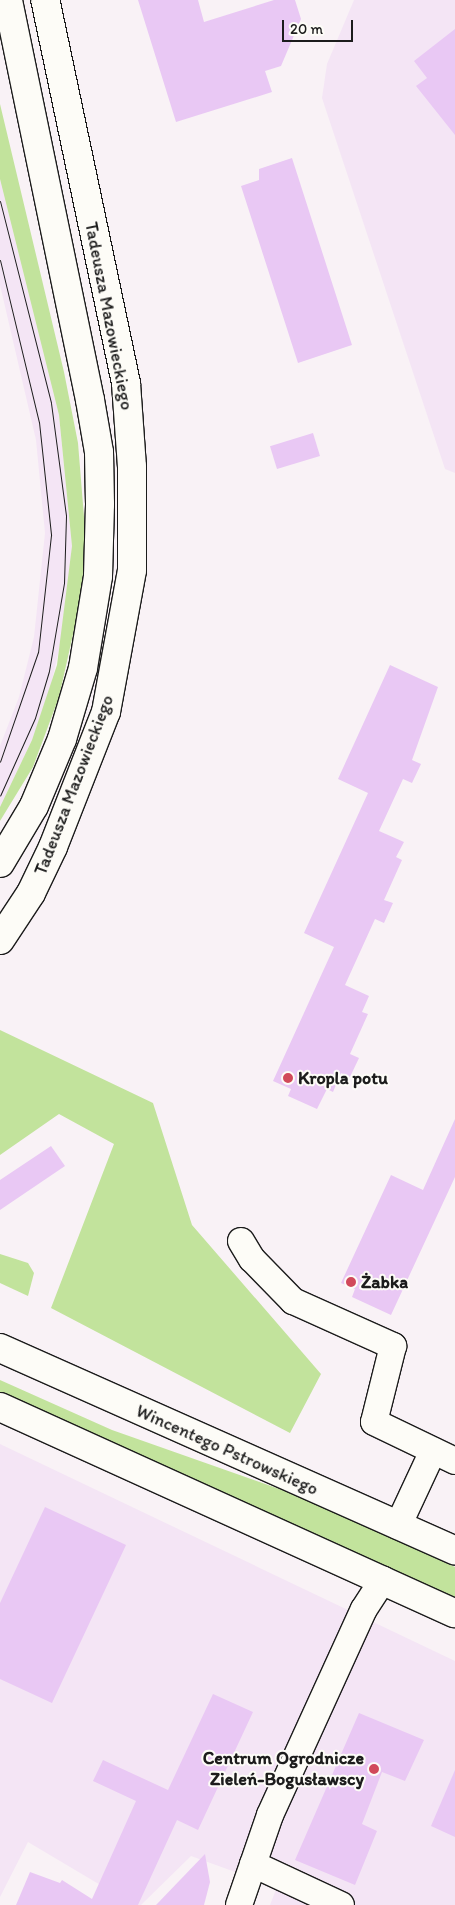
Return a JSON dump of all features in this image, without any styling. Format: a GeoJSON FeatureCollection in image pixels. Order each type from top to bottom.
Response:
{"type":"FeatureCollection","features":[{"type":"Feature","properties":{"kind":"street","name":"Tadeusza Mazowieckiego"},"geometry":{"type":"LineString","coordinates":[[0,863],[34,806],[62,739],[83,668],[98,576],[100,504],[99,452],[90,400],[8,0]]}},
{"type":"Feature","properties":{"kind":"street","name":"Tadeusza Mazowieckiego"},"geometry":{"type":"LineString","coordinates":[[0,940],[31,893],[52,847],[106,712],[132,570],[132,467],[126,383],[44,0]]}},
{"type":"Feature","properties":{"kind":"street"},"geometry":{"type":"LineString","coordinates":[[241,1241],[252,1259],[293,1301],[393,1346],[374,1422],[444,1456],[398,1526]]}},
{"type":"Feature","properties":{"kind":"street","name":"Wincentego Pstrowskiego"},"geometry":{"type":"LineString","coordinates":[[0,1348],[455,1551]]}},
{"type":"Feature","properties":{"kind":"street"},"geometry":{"type":"LineString","coordinates":[[0,1407],[455,1613]]}},
{"type":"Feature","properties":{"kind":"street"},"geometry":{"type":"LineString","coordinates":[[239,1905],[270,1815],[360,1618],[384,1580]]}},
{"type":"Feature","properties":{"kind":"street"},"geometry":{"type":"LineString","coordinates":[[253,1864],[342,1905]]}},
{"type":"Feature","properties":{"kind":"shaded area"},"geometry":{"type":"Polygon","coordinates":[[[354,0],[455,0],[455,473],[445,469],[322,98],[327,64],[354,0]]]}},
{"type":"Feature","properties":{"kind":"shaded area"},"geometry":{"type":"Polygon","coordinates":[[[0,179],[59,415],[72,546],[67,613],[50,689],[32,740],[0,807],[0,746],[19,697],[34,637],[45,533],[36,440],[0,285],[0,179]]]}},
{"type":"Feature","properties":{"kind":"shaded area"},"geometry":{"type":"Polygon","coordinates":[[[0,1444],[455,1661],[455,1905],[270,1905],[277,1887],[191,1856],[141,1905],[134,1905],[28,1842],[0,1897],[0,1444]]]}},
{"type":"Feature","properties":{"kind":"green space"},"geometry":{"type":"Polygon","coordinates":[[[0,104],[64,372],[78,443],[85,529],[82,594],[59,697],[33,767],[0,821],[0,807],[32,740],[57,665],[72,546],[59,415],[0,179],[0,104]]]}},
{"type":"Feature","properties":{"kind":"green space"},"geometry":{"type":"Polygon","coordinates":[[[0,1030],[153,1103],[192,1225],[321,1374],[290,1433],[51,1308],[114,1144],[59,1114],[0,1155],[0,1030]]]}},
{"type":"Feature","properties":{"kind":"green space"},"geometry":{"type":"Polygon","coordinates":[[[0,1254],[28,1263],[34,1273],[28,1296],[0,1283],[0,1254]]]}},
{"type":"Feature","properties":{"kind":"green space"},"geometry":{"type":"Polygon","coordinates":[[[0,1380],[112,1430],[299,1496],[455,1567],[455,1602],[0,1393],[0,1380]]]}},
{"type":"Feature","properties":{"kind":"building"},"geometry":{"type":"Polygon","coordinates":[[[138,0],[198,0],[204,22],[274,0],[295,0],[301,19],[281,66],[265,71],[272,92],[176,122],[138,0]]]}},
{"type":"Feature","properties":{"kind":"building"},"geometry":{"type":"Polygon","coordinates":[[[455,29],[455,135],[416,86],[427,78],[414,61],[455,29]]]}},
{"type":"Feature","properties":{"kind":"building"},"geometry":{"type":"Polygon","coordinates":[[[292,158],[352,345],[298,363],[241,186],[259,180],[259,169],[292,158]]]}},
{"type":"Feature","properties":{"kind":"building"},"geometry":{"type":"Polygon","coordinates":[[[313,433],[320,456],[277,469],[270,446],[313,433]]]}},
{"type":"Feature","properties":{"kind":"building"},"geometry":{"type":"Polygon","coordinates":[[[390,665],[438,687],[412,760],[421,764],[412,783],[403,779],[379,831],[404,842],[396,857],[402,860],[384,900],[393,903],[384,923],[375,919],[345,985],[369,996],[362,1012],[368,1014],[350,1054],[359,1058],[350,1077],[341,1073],[333,1092],[327,1089],[317,1109],[288,1096],[291,1089],[273,1081],[334,947],[304,933],[368,793],[338,779],[390,665]]]}},
{"type":"Feature","properties":{"kind":"building"},"geometry":{"type":"Polygon","coordinates":[[[455,1119],[455,1177],[391,1315],[352,1297],[355,1289],[341,1283],[391,1175],[423,1190],[455,1119]]]}},
{"type":"Feature","properties":{"kind":"building"},"geometry":{"type":"Polygon","coordinates":[[[51,1146],[65,1166],[0,1210],[0,1180],[51,1146]]]}},
{"type":"Feature","properties":{"kind":"building"},"geometry":{"type":"Polygon","coordinates":[[[45,1507],[126,1545],[52,1703],[0,1679],[0,1603],[45,1507]]]}},
{"type":"Feature","properties":{"kind":"building"},"geometry":{"type":"Polygon","coordinates":[[[213,1694],[253,1712],[198,1830],[177,1820],[138,1905],[16,1905],[30,1872],[60,1883],[62,1880],[92,1899],[136,1801],[93,1781],[103,1760],[168,1790],[213,1694]]]}},
{"type":"Feature","properties":{"kind":"building"},"geometry":{"type":"Polygon","coordinates":[[[359,1713],[424,1740],[405,1781],[382,1772],[362,1824],[377,1831],[355,1885],[295,1860],[359,1713]]]}},
{"type":"Feature","properties":{"kind":"building"},"geometry":{"type":"Polygon","coordinates":[[[455,1770],[455,1837],[431,1826],[455,1770]]]}},
{"type":"Feature","properties":{"kind":"building"},"geometry":{"type":"Polygon","coordinates":[[[205,1854],[210,1882],[204,1905],[156,1905],[205,1854]]]}},
{"type":"Feature","properties":{"kind":"tram line"},"geometry":{"type":"LineString","coordinates":[[0,201],[51,403],[66,516],[64,583],[49,671],[35,718],[0,796]]}},
{"type":"Feature","properties":{"kind":"tram line"},"geometry":{"type":"LineString","coordinates":[[0,260],[39,422],[51,535],[38,652],[0,762]]}},
{"type":"Feature","properties":{"kind":"place","name":"Kropla potu"},"geometry":{"type":"Point","coordinates":[288,1078]}},
{"type":"Feature","properties":{"kind":"place","name":"Żabka"},"geometry":{"type":"Point","coordinates":[351,1282]}},
{"type":"Feature","properties":{"kind":"place","name":"Centrum Ogrodnicze Zieleń-Bogusławscy"},"geometry":{"type":"Point","coordinates":[374,1769]}}]}
